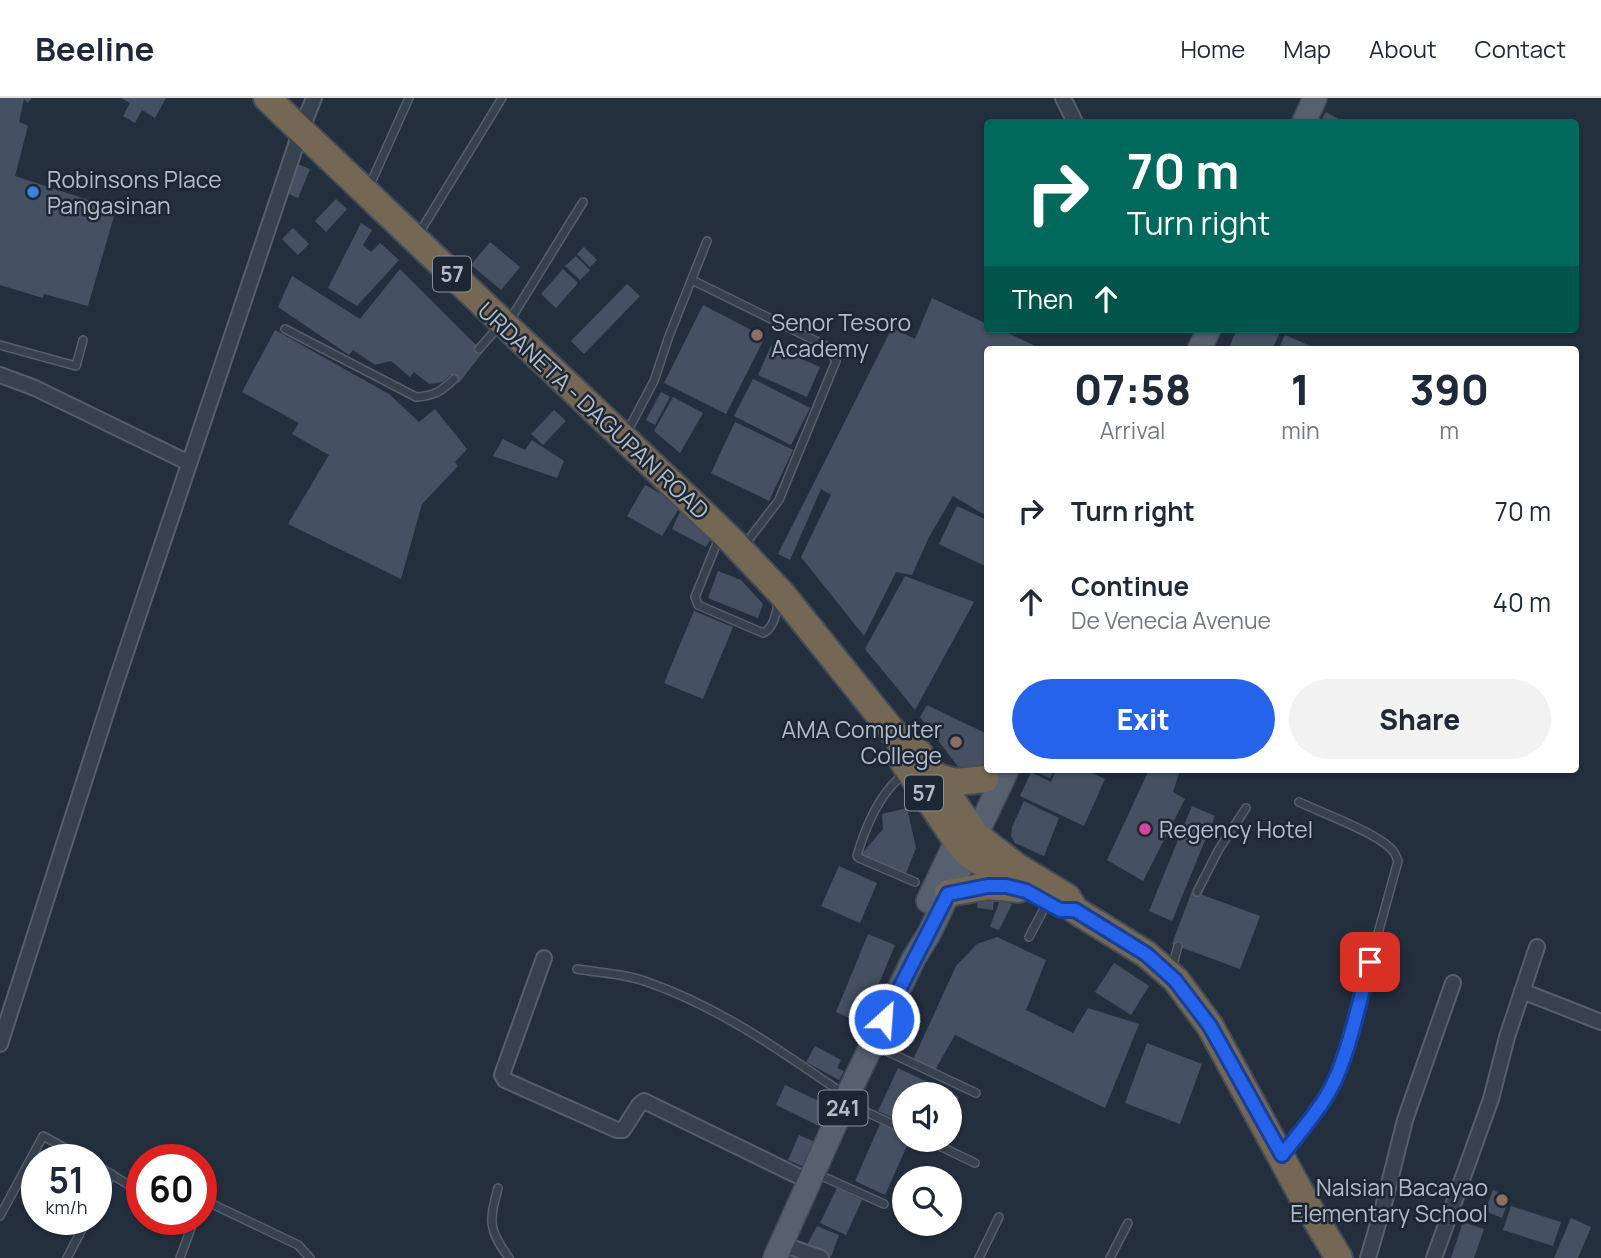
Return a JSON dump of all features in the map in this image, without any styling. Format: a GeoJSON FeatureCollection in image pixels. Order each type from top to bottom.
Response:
{"type":"FeatureCollection","features":[{"type":"Feature","properties":{"kind":"highway","name":"URDANETA - DAGUPAN ROAD"},"geometry":{"type":"LineString","coordinates":[[267,98],[624,437],[782,594],[901,742],[919,753],[937,777],[967,837]]}},
{"type":"Feature","properties":{"kind":"highway","name":"URDANETA - DAGUPAN ROAD"},"geometry":{"type":"LineString","coordinates":[[901,742],[904,763],[967,837]]}},
{"type":"Feature","properties":{"kind":"highway"},"geometry":{"type":"LineString","coordinates":[[937,777],[956,782],[994,773]]}},
{"type":"Feature","properties":{"kind":"highway","name":"57"},"geometry":{"type":"LineString","coordinates":[[967,837],[1037,897],[1060,910],[1075,910]]}},
{"type":"Feature","properties":{"kind":"highway","name":"57"},"geometry":{"type":"LineString","coordinates":[[967,837],[1067,897],[1075,910],[1146,954],[1170,975],[1210,1026],[1306,1203],[1339,1258]]}},
{"type":"Feature","properties":{"kind":"highway"},"geometry":{"type":"LineString","coordinates":[[948,894],[988,886],[1006,886],[1037,897]]}},
{"type":"Feature","properties":{"kind":"main road"},"geometry":{"type":"LineString","coordinates":[[1305,119],[1315,98]]}},
{"type":"Feature","properties":{"kind":"main road","name":"241"},"geometry":{"type":"LineString","coordinates":[[778,1251],[873,1044],[948,894],[967,837],[994,773]]}},
{"type":"Feature","properties":{"kind":"main road","name":"241"},"geometry":{"type":"LineString","coordinates":[[914,958],[921,917],[967,837]]}},
{"type":"Feature","properties":{"kind":"street"},"geometry":{"type":"LineString","coordinates":[[0,1044],[59,856],[301,130],[314,98]]}},
{"type":"Feature","properties":{"kind":"street"},"geometry":{"type":"LineString","coordinates":[[1063,98],[1074,119]]}},
{"type":"Feature","properties":{"kind":"street"},"geometry":{"type":"LineString","coordinates":[[0,375],[35,388],[190,463]]}},
{"type":"Feature","properties":{"kind":"street"},"geometry":{"type":"LineString","coordinates":[[1434,1258],[1491,1099],[1537,947]]}},
{"type":"Feature","properties":{"kind":"street"},"geometry":{"type":"LineString","coordinates":[[544,958],[502,1075],[505,1080],[617,1130],[623,1130],[644,1101],[812,1178]]}},
{"type":"Feature","properties":{"kind":"street"},"geometry":{"type":"LineString","coordinates":[[1368,1258],[1405,1120],[1453,983]]}},
{"type":"Feature","properties":{"kind":"street"},"geometry":{"type":"LineString","coordinates":[[1522,991],[1601,1021]]}},
{"type":"Feature","properties":{"kind":"street"},"geometry":{"type":"LineString","coordinates":[[778,1251],[821,1258]]}},
{"type":"Feature","properties":{"kind":"lane"},"geometry":{"type":"LineString","coordinates":[[366,193],[409,98]]}},
{"type":"Feature","properties":{"kind":"lane"},"geometry":{"type":"LineString","coordinates":[[415,239],[502,98]]}},
{"type":"Feature","properties":{"kind":"lane"},"geometry":{"type":"LineString","coordinates":[[479,349],[504,325],[583,201]]}},
{"type":"Feature","properties":{"kind":"lane"},"geometry":{"type":"LineString","coordinates":[[624,437],[639,414],[654,381],[668,336],[707,241]]}},
{"type":"Feature","properties":{"kind":"lane"},"geometry":{"type":"LineString","coordinates":[[691,280],[828,347],[836,361],[779,500],[741,551]]}},
{"type":"Feature","properties":{"kind":"lane"},"geometry":{"type":"LineString","coordinates":[[285,329],[416,397],[432,396],[442,391],[454,379]]}},
{"type":"Feature","properties":{"kind":"lane"},"geometry":{"type":"LineString","coordinates":[[0,345],[76,366],[83,340]]}},
{"type":"Feature","properties":{"kind":"lane"},"geometry":{"type":"LineString","coordinates":[[721,531],[695,597],[698,605],[763,633],[771,626],[782,594]]}},
{"type":"Feature","properties":{"kind":"lane"},"geometry":{"type":"LineString","coordinates":[[898,779],[885,792],[874,811],[857,856],[915,882]]}},
{"type":"Feature","properties":{"kind":"lane"},"geometry":{"type":"LineString","coordinates":[[1282,1155],[1318,1110],[1331,1088],[1356,1013],[1398,861],[1391,848],[1373,837],[1298,802]]}},
{"type":"Feature","properties":{"kind":"lane"},"geometry":{"type":"LineString","coordinates":[[1197,892],[1219,849],[1246,808]]}},
{"type":"Feature","properties":{"kind":"lane"},"geometry":{"type":"LineString","coordinates":[[1029,937],[1037,897]]}},
{"type":"Feature","properties":{"kind":"lane"},"geometry":{"type":"LineString","coordinates":[[1170,975],[1178,946]]}},
{"type":"Feature","properties":{"kind":"lane"},"geometry":{"type":"LineString","coordinates":[[577,969],[648,982],[697,1004],[760,1038],[847,1099],[892,1123]]}},
{"type":"Feature","properties":{"kind":"lane"},"geometry":{"type":"LineString","coordinates":[[873,1044],[976,1093]]}},
{"type":"Feature","properties":{"kind":"lane"},"geometry":{"type":"LineString","coordinates":[[39,1144],[43,1136],[58,1144]]}},
{"type":"Feature","properties":{"kind":"lane"},"geometry":{"type":"LineString","coordinates":[[952,1152],[975,1163]]}},
{"type":"Feature","properties":{"kind":"lane"},"geometry":{"type":"LineString","coordinates":[[112,1174],[126,1183]]}},
{"type":"Feature","properties":{"kind":"lane"},"geometry":{"type":"LineString","coordinates":[[0,1216],[21,1177]]}},
{"type":"Feature","properties":{"kind":"lane"},"geometry":{"type":"LineString","coordinates":[[812,1178],[884,1204]]}},
{"type":"Feature","properties":{"kind":"lane"},"geometry":{"type":"LineString","coordinates":[[498,1188],[490,1218],[498,1242],[509,1258]]}},
{"type":"Feature","properties":{"kind":"lane"},"geometry":{"type":"LineString","coordinates":[[217,1206],[298,1245],[310,1258]]}},
{"type":"Feature","properties":{"kind":"lane"},"geometry":{"type":"LineString","coordinates":[[979,1258],[999,1217]]}},
{"type":"Feature","properties":{"kind":"lane"},"geometry":{"type":"LineString","coordinates":[[1110,1258],[1128,1223]]}},
{"type":"Feature","properties":{"kind":"lane"},"geometry":{"type":"LineString","coordinates":[[67,1258],[79,1235]]}},
{"type":"Feature","properties":{"kind":"lane"},"geometry":{"type":"LineString","coordinates":[[180,1258],[188,1235]]}},
{"type":"Feature","properties":{"kind":"building","name":"Robinsons Place Pangasinan"},"geometry":{"type":"Polygon","coordinates":[[[0,98],[32,98],[28,103],[24,99],[19,122],[28,126],[15,176],[116,209],[88,306],[44,294],[43,298],[0,285],[0,98]]]}},
{"type":"Feature","properties":{"kind":"building"},"geometry":{"type":"Polygon","coordinates":[[[121,98],[166,98],[155,118],[142,110],[135,123],[123,116],[130,103],[121,98]]]}},
{"type":"Feature","properties":{"kind":"building"},"geometry":{"type":"Polygon","coordinates":[[[1326,112],[1339,119],[1322,119],[1326,112]]]}},
{"type":"Feature","properties":{"kind":"building"},"geometry":{"type":"Polygon","coordinates":[[[298,164],[310,169],[298,198],[286,193],[298,164]]]}},
{"type":"Feature","properties":{"kind":"building"},"geometry":{"type":"Polygon","coordinates":[[[336,199],[347,209],[326,232],[315,221],[336,199]]]}},
{"type":"Feature","properties":{"kind":"building"},"geometry":{"type":"Polygon","coordinates":[[[361,223],[372,230],[363,245],[371,252],[380,243],[399,260],[357,306],[328,288],[361,223]]]}},
{"type":"Feature","properties":{"kind":"building"},"geometry":{"type":"Polygon","coordinates":[[[293,228],[309,244],[298,255],[282,239],[293,228]]]}},
{"type":"Feature","properties":{"kind":"building"},"geometry":{"type":"Polygon","coordinates":[[[490,242],[520,267],[501,290],[471,265],[490,242]]]}},
{"type":"Feature","properties":{"kind":"building"},"geometry":{"type":"Polygon","coordinates":[[[584,247],[597,260],[590,267],[577,254],[584,247]]]}},
{"type":"Feature","properties":{"kind":"building"},"geometry":{"type":"Polygon","coordinates":[[[576,256],[590,270],[580,280],[565,266],[576,256]]]}},
{"type":"Feature","properties":{"kind":"building"},"geometry":{"type":"Polygon","coordinates":[[[400,269],[483,352],[459,383],[450,375],[443,382],[429,384],[414,372],[410,377],[391,361],[375,365],[353,350],[349,355],[278,307],[292,276],[360,319],[400,269]]]}},
{"type":"Feature","properties":{"kind":"building"},"geometry":{"type":"Polygon","coordinates":[[[563,269],[578,283],[556,308],[541,294],[563,269]]]}},
{"type":"Feature","properties":{"kind":"building"},"geometry":{"type":"Polygon","coordinates":[[[627,284],[640,296],[584,354],[571,341],[627,284]]]}},
{"type":"Feature","properties":{"kind":"building"},"geometry":{"type":"Polygon","coordinates":[[[932,298],[984,323],[984,333],[1008,333],[1035,346],[984,346],[984,514],[953,496],[929,537],[912,575],[896,572],[864,636],[801,557],[831,495],[821,489],[790,560],[778,554],[892,328],[915,339],[932,298]]]}},
{"type":"Feature","properties":{"kind":"building"},"geometry":{"type":"Polygon","coordinates":[[[703,305],[765,337],[726,414],[664,383],[703,305]]]}},
{"type":"Feature","properties":{"kind":"building"},"geometry":{"type":"Polygon","coordinates":[[[275,330],[389,394],[419,422],[435,409],[467,449],[455,462],[458,466],[422,504],[401,579],[288,524],[329,455],[292,434],[299,423],[242,392],[275,330]]]}},
{"type":"Feature","properties":{"kind":"building"},"geometry":{"type":"Polygon","coordinates":[[[1235,333],[1280,333],[1274,346],[1230,346],[1235,333]]]}},
{"type":"Feature","properties":{"kind":"building"},"geometry":{"type":"Polygon","coordinates":[[[1285,335],[1311,346],[1280,346],[1285,335]]]}},
{"type":"Feature","properties":{"kind":"building"},"geometry":{"type":"Polygon","coordinates":[[[771,346],[820,367],[807,397],[758,375],[771,346]]]}},
{"type":"Feature","properties":{"kind":"building"},"geometry":{"type":"Polygon","coordinates":[[[753,379],[810,408],[791,445],[734,416],[753,379]]]}},
{"type":"Feature","properties":{"kind":"building"},"geometry":{"type":"Polygon","coordinates":[[[661,392],[670,397],[655,425],[646,420],[661,392]]]}},
{"type":"Feature","properties":{"kind":"building"},"geometry":{"type":"Polygon","coordinates":[[[673,397],[703,413],[680,453],[654,431],[673,397]]]}},
{"type":"Feature","properties":{"kind":"building"},"geometry":{"type":"Polygon","coordinates":[[[554,410],[566,421],[543,445],[531,434],[554,410]]]}},
{"type":"Feature","properties":{"kind":"building"},"geometry":{"type":"Polygon","coordinates":[[[735,422],[793,450],[769,501],[711,473],[735,422]]]}},
{"type":"Feature","properties":{"kind":"building"},"geometry":{"type":"Polygon","coordinates":[[[503,439],[525,450],[532,440],[564,461],[557,478],[493,456],[503,439]]]}},
{"type":"Feature","properties":{"kind":"building"},"geometry":{"type":"Polygon","coordinates":[[[645,485],[681,505],[662,536],[627,516],[645,485]]]}},
{"type":"Feature","properties":{"kind":"building"},"geometry":{"type":"Polygon","coordinates":[[[957,506],[984,519],[984,566],[939,544],[957,506]]]}},
{"type":"Feature","properties":{"kind":"building"},"geometry":{"type":"Polygon","coordinates":[[[681,510],[712,537],[706,547],[672,529],[681,510]]]}},
{"type":"Feature","properties":{"kind":"building"},"geometry":{"type":"Polygon","coordinates":[[[718,571],[741,580],[763,604],[758,618],[708,598],[718,571]]]}},
{"type":"Feature","properties":{"kind":"building"},"geometry":{"type":"Polygon","coordinates":[[[905,576],[974,602],[915,710],[865,649],[905,576]]]}},
{"type":"Feature","properties":{"kind":"building"},"geometry":{"type":"Polygon","coordinates":[[[694,611],[733,627],[703,699],[664,683],[694,611]]]}},
{"type":"Feature","properties":{"kind":"building"},"geometry":{"type":"Polygon","coordinates":[[[927,705],[984,733],[984,769],[980,776],[966,777],[920,717],[927,705]]]}},
{"type":"Feature","properties":{"kind":"building"},"geometry":{"type":"Polygon","coordinates":[[[1031,773],[1051,782],[1055,773],[1092,773],[1105,779],[1084,826],[1020,796],[1031,773]]]}},
{"type":"Feature","properties":{"kind":"building"},"geometry":{"type":"Polygon","coordinates":[[[1038,773],[1052,773],[1050,778],[1038,773]]]}},
{"type":"Feature","properties":{"kind":"building","name":"Regency Hotel"},"geometry":{"type":"Polygon","coordinates":[[[1148,773],[1179,773],[1173,792],[1185,799],[1143,881],[1107,860],[1148,773]]]}},
{"type":"Feature","properties":{"kind":"building"},"geometry":{"type":"Polygon","coordinates":[[[1024,801],[1059,818],[1044,856],[1015,843],[1011,836],[1012,827],[1024,801]]]}},
{"type":"Feature","properties":{"kind":"building"},"geometry":{"type":"Polygon","coordinates":[[[1192,806],[1215,816],[1172,921],[1149,911],[1192,806]]]}},
{"type":"Feature","properties":{"kind":"building"},"geometry":{"type":"Polygon","coordinates":[[[907,808],[916,848],[905,876],[860,856],[883,829],[882,814],[907,808]]]}},
{"type":"Feature","properties":{"kind":"building"},"geometry":{"type":"Polygon","coordinates":[[[839,866],[877,883],[860,923],[821,906],[839,866]]]}},
{"type":"Feature","properties":{"kind":"building"},"geometry":{"type":"Polygon","coordinates":[[[1192,891],[1260,916],[1240,969],[1172,944],[1192,891]]]}},
{"type":"Feature","properties":{"kind":"building"},"geometry":{"type":"Polygon","coordinates":[[[978,898],[994,900],[993,910],[977,908],[978,898]]]}},
{"type":"Feature","properties":{"kind":"building"},"geometry":{"type":"Polygon","coordinates":[[[1000,900],[1012,904],[999,930],[990,927],[1000,900]]]}},
{"type":"Feature","properties":{"kind":"building"},"geometry":{"type":"Polygon","coordinates":[[[868,934],[895,945],[866,1015],[856,1010],[852,1019],[836,1012],[868,934]]]}},
{"type":"Feature","properties":{"kind":"building"},"geometry":{"type":"Polygon","coordinates":[[[997,937],[1046,960],[1026,1010],[1073,1033],[1088,1008],[1139,1024],[1105,1108],[955,1035],[935,1070],[913,1060],[956,966],[977,944],[997,937]]]}},
{"type":"Feature","properties":{"kind":"building"},"geometry":{"type":"Polygon","coordinates":[[[1114,963],[1149,986],[1131,1015],[1095,992],[1114,963]]]}},
{"type":"Feature","properties":{"kind":"building"},"geometry":{"type":"Polygon","coordinates":[[[858,1013],[870,1019],[867,1025],[855,1020],[858,1013]]]}},
{"type":"Feature","properties":{"kind":"building"},"geometry":{"type":"Polygon","coordinates":[[[1147,1043],[1202,1064],[1180,1124],[1125,1103],[1147,1043]]]}},
{"type":"Feature","properties":{"kind":"building"},"geometry":{"type":"Polygon","coordinates":[[[815,1046],[841,1060],[837,1068],[844,1071],[839,1080],[806,1062],[815,1046]]]}},
{"type":"Feature","properties":{"kind":"building"},"geometry":{"type":"Polygon","coordinates":[[[898,1068],[927,1082],[892,1082],[892,1118],[878,1111],[898,1068]]]}},
{"type":"Feature","properties":{"kind":"building"},"geometry":{"type":"Polygon","coordinates":[[[785,1085],[829,1106],[819,1126],[776,1105],[785,1085]]]}},
{"type":"Feature","properties":{"kind":"building"},"geometry":{"type":"Polygon","coordinates":[[[880,1124],[892,1129],[892,1152],[904,1152],[898,1166],[892,1166],[892,1179],[885,1195],[855,1181],[880,1124]]]}},
{"type":"Feature","properties":{"kind":"building"},"geometry":{"type":"Polygon","coordinates":[[[799,1135],[815,1142],[804,1167],[788,1160],[799,1135]]]}},
{"type":"Feature","properties":{"kind":"building"},"geometry":{"type":"Polygon","coordinates":[[[837,1188],[862,1200],[846,1235],[820,1223],[837,1188]]]}},
{"type":"Feature","properties":{"kind":"building"},"geometry":{"type":"Polygon","coordinates":[[[1493,1190],[1510,1197],[1502,1218],[1485,1211],[1493,1190]]]}},
{"type":"Feature","properties":{"kind":"building"},"geometry":{"type":"Polygon","coordinates":[[[1511,1206],[1561,1222],[1553,1246],[1503,1230],[1511,1206]]]}},
{"type":"Feature","properties":{"kind":"building"},"geometry":{"type":"Polygon","coordinates":[[[1571,1218],[1591,1227],[1578,1258],[1554,1258],[1571,1218]]]}},
{"type":"Feature","properties":{"kind":"building"},"geometry":{"type":"Polygon","coordinates":[[[1463,1222],[1484,1229],[1474,1258],[1451,1258],[1463,1222]]]}},
{"type":"Feature","properties":{"kind":"building"},"geometry":{"type":"Polygon","coordinates":[[[817,1226],[839,1235],[831,1257],[806,1247],[817,1226]]]}},
{"type":"Feature","properties":{"kind":"place","name":"Robinsons Place Pangasinan"},"geometry":{"type":"Point","coordinates":[33,192]}},
{"type":"Feature","properties":{"kind":"place","name":"Senor Tesoro Academy"},"geometry":{"type":"Point","coordinates":[757,335]}},
{"type":"Feature","properties":{"kind":"place","name":"AMA Computer College"},"geometry":{"type":"Point","coordinates":[956,742]}},
{"type":"Feature","properties":{"kind":"place","name":"Regency Hotel"},"geometry":{"type":"Point","coordinates":[1145,829]}},
{"type":"Feature","properties":{"kind":"place","name":"Nalsian Bacayao Elementary School"},"geometry":{"type":"Point","coordinates":[1502,1200]}},
{"type":"Feature","properties":{"kind":"route"},"geometry":{"type":"LineString","coordinates":[[884,1019],[948,894],[988,886],[1006,886],[1026,891],[1060,910],[1075,910],[1146,954],[1175,980],[1210,1026],[1282,1155],[1318,1110],[1331,1088],[1351,1032],[1370,962]]}}]}
